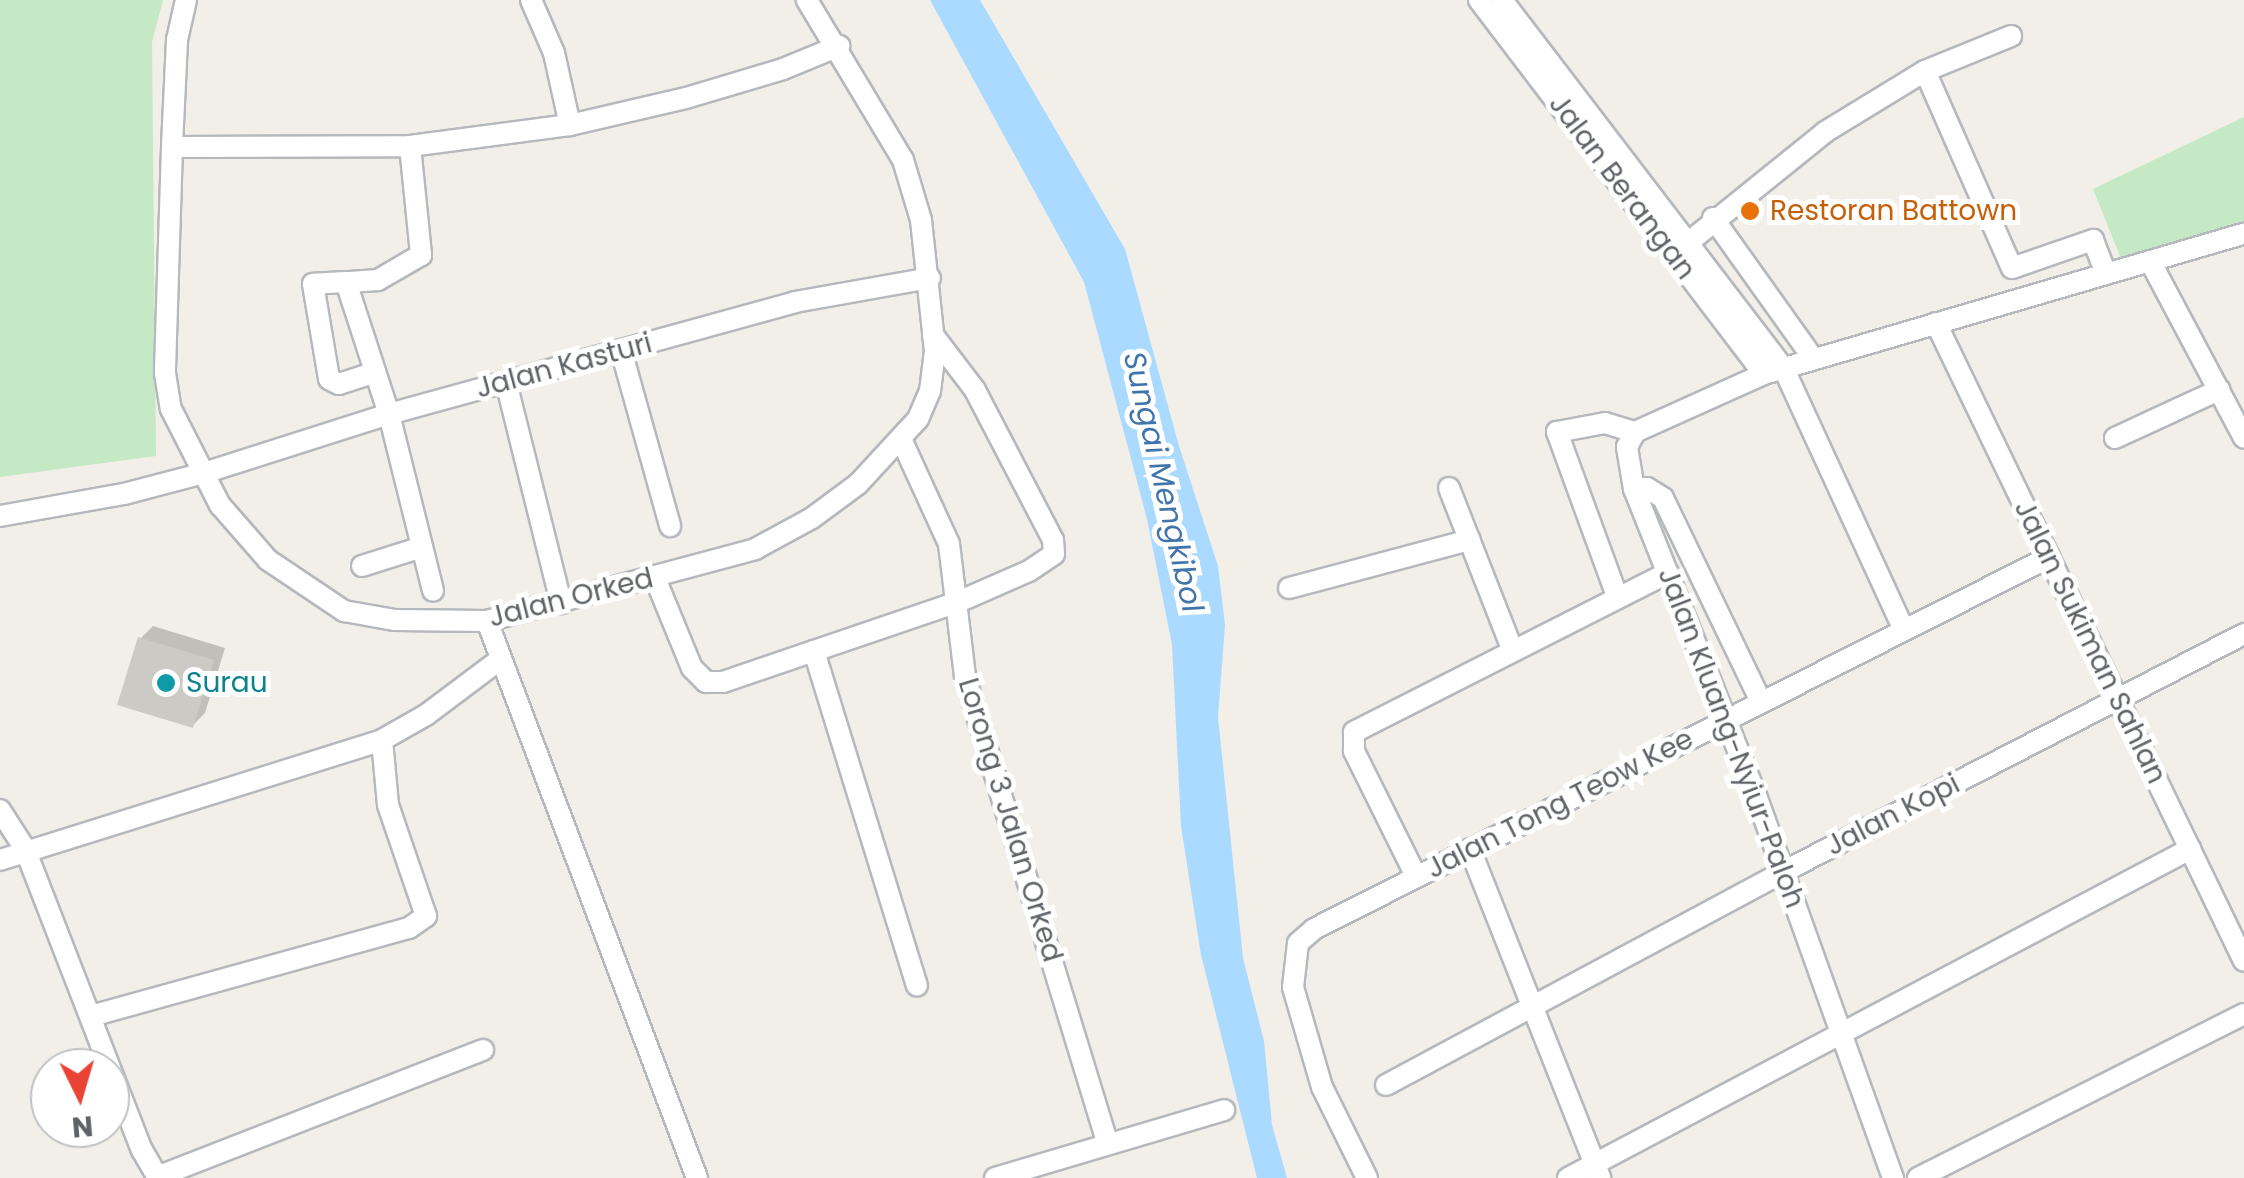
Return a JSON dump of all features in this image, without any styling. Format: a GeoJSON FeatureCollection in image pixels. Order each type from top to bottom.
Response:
{"type":"FeatureCollection","features":[{"type":"Feature","properties":{"kind":"street","name":"Jalan Orked"},"geometry":{"type":"LineString","coordinates":[[186,0],[177,40],[172,147],[165,373],[171,409],[220,505],[268,560],[344,610],[395,620],[487,621],[755,549],[812,518],[858,484],[918,419],[930,391],[934,336],[921,220],[903,160],[807,0]]}},
{"type":"Feature","properties":{"kind":"street"},"geometry":{"type":"LineString","coordinates":[[531,0],[554,53],[570,124]]}},
{"type":"Feature","properties":{"kind":"street","name":"Jalan Berangan"},"geometry":{"type":"LineString","coordinates":[[1479,0],[1681,248]]}},
{"type":"Feature","properties":{"kind":"street","name":"Jalan Berangan"},"geometry":{"type":"LineString","coordinates":[[1502,0],[1774,370],[1904,630]]}},
{"type":"Feature","properties":{"kind":"street"},"geometry":{"type":"LineString","coordinates":[[1681,248],[1713,218],[1825,132],[1925,72],[2011,36]]}},
{"type":"Feature","properties":{"kind":"street"},"geometry":{"type":"LineString","coordinates":[[172,147],[410,146],[570,124],[686,98],[783,69],[838,46]]}},
{"type":"Feature","properties":{"kind":"street"},"geometry":{"type":"LineString","coordinates":[[1925,72],[2012,268],[2094,240],[2106,274]]}},
{"type":"Feature","properties":{"kind":"street"},"geometry":{"type":"LineString","coordinates":[[375,372],[339,384],[329,379],[313,284],[378,280],[422,256],[410,146]]}},
{"type":"Feature","properties":{"kind":"street"},"geometry":{"type":"LineString","coordinates":[[1713,218],[1812,358]]}},
{"type":"Feature","properties":{"kind":"street"},"geometry":{"type":"LineString","coordinates":[[1617,596],[1557,432],[1605,423],[1635,432],[1774,370],[2244,234]]}},
{"type":"Feature","properties":{"kind":"street"},"geometry":{"type":"LineString","coordinates":[[2150,261],[2244,438]]}},
{"type":"Feature","properties":{"kind":"street","name":"Jalan Kasturi"},"geometry":{"type":"LineString","coordinates":[[0,516],[124,494],[204,473],[389,414],[795,302],[930,278]]}},
{"type":"Feature","properties":{"kind":"street"},"geometry":{"type":"LineString","coordinates":[[346,282],[389,414],[433,592]]}},
{"type":"Feature","properties":{"kind":"street","name":"Jalan Sukiman Sahlan"},"geometry":{"type":"LineString","coordinates":[[1936,323],[2244,961]]}},
{"type":"Feature","properties":{"kind":"street"},"geometry":{"type":"LineString","coordinates":[[655,578],[692,668],[706,682],[723,682],[958,602],[1050,560],[1053,540],[975,390],[934,336]]}},
{"type":"Feature","properties":{"kind":"street"},"geometry":{"type":"LineString","coordinates":[[621,350],[670,526]]}},
{"type":"Feature","properties":{"kind":"street"},"geometry":{"type":"LineString","coordinates":[[506,382],[561,604]]}},
{"type":"Feature","properties":{"kind":"street"},"geometry":{"type":"LineString","coordinates":[[2115,438],[2218,390]]}},
{"type":"Feature","properties":{"kind":"street","name":"Jalan Kluang-Nyiur-Paloh"},"geometry":{"type":"LineString","coordinates":[[1635,432],[1626,459],[1634,489],[1726,719],[1893,1178]]}},
{"type":"Feature","properties":{"kind":"street","name":"Lorong 3 Jalan Orked"},"geometry":{"type":"LineString","coordinates":[[901,439],[949,544],[965,677],[1108,1144]]}},
{"type":"Feature","properties":{"kind":"street"},"geometry":{"type":"LineString","coordinates":[[1450,488],[1512,649]]}},
{"type":"Feature","properties":{"kind":"street"},"geometry":{"type":"LineString","coordinates":[[1634,489],[1647,488],[1662,498],[1760,702]]}},
{"type":"Feature","properties":{"kind":"street"},"geometry":{"type":"LineString","coordinates":[[1289,588],[1470,540]]}},
{"type":"Feature","properties":{"kind":"street"},"geometry":{"type":"LineString","coordinates":[[362,566],[422,547]]}},
{"type":"Feature","properties":{"kind":"street","name":"Jalan Tong Teow Kee"},"geometry":{"type":"LineString","coordinates":[[1367,1178],[1322,1087],[1291,976],[1298,944],[1314,928],[2049,558]]}},
{"type":"Feature","properties":{"kind":"street"},"geometry":{"type":"LineString","coordinates":[[1416,876],[1354,751],[1354,732],[1668,573]]}},
{"type":"Feature","properties":{"kind":"street"},"geometry":{"type":"LineString","coordinates":[[487,621],[498,660],[527,724],[697,1178]]}},
{"type":"Feature","properties":{"kind":"street","name":"Jalan Kopi"},"geometry":{"type":"LineString","coordinates":[[1386,1085],[1783,872],[2244,634]]}},
{"type":"Feature","properties":{"kind":"street"},"geometry":{"type":"LineString","coordinates":[[814,652],[917,985]]}},
{"type":"Feature","properties":{"kind":"street"},"geometry":{"type":"LineString","coordinates":[[0,860],[25,849],[382,740],[426,715],[498,660]]}},
{"type":"Feature","properties":{"kind":"street"},"geometry":{"type":"LineString","coordinates":[[91,1016],[410,928],[426,916],[388,806],[382,740]]}},
{"type":"Feature","properties":{"kind":"street"},"geometry":{"type":"LineString","coordinates":[[0,810],[25,849],[157,1178],[483,1050]]}},
{"type":"Feature","properties":{"kind":"street"},"geometry":{"type":"LineString","coordinates":[[1470,849],[1598,1171]]}},
{"type":"Feature","properties":{"kind":"street"},"geometry":{"type":"LineString","coordinates":[[1568,1178],[1598,1171],[1842,1033],[2190,849]]}},
{"type":"Feature","properties":{"kind":"street"},"geometry":{"type":"LineString","coordinates":[[1918,1178],[2244,1014]]}},
{"type":"Feature","properties":{"kind":"street"},"geometry":{"type":"LineString","coordinates":[[1300,1093],[1322,1087]]}},
{"type":"Feature","properties":{"kind":"street"},"geometry":{"type":"LineString","coordinates":[[995,1178],[1033,1173],[1108,1144],[1224,1110]]}},
{"type":"Feature","properties":{"kind":"green space"},"geometry":{"type":"Polygon","coordinates":[[[0,0],[163,0],[152,42],[156,456],[0,477],[0,0]]]}},
{"type":"Feature","properties":{"kind":"green space"},"geometry":{"type":"Polygon","coordinates":[[[2244,117],[2244,226],[2122,261],[2093,189],[2244,117]]]}},
{"type":"Feature","properties":{"kind":"water","name":"Sungai Mengkibol"},"geometry":{"type":"Polygon","coordinates":[[[930,0],[980,0],[1125,249],[1179,446],[1218,566],[1225,625],[1218,717],[1243,958],[1264,1041],[1272,1125],[1287,1178],[1257,1178],[1201,955],[1181,826],[1172,645],[1147,519],[1084,282],[930,0]]]}},
{"type":"Feature","properties":{"kind":"building","name":"Surau"},"geometry":{"type":"Polygon","coordinates":[[[138,637],[214,660],[193,728],[117,705],[138,637]]]}},
{"type":"Feature","properties":{"kind":"place","name":"Restoran Battown"},"geometry":{"type":"Point","coordinates":[1750,211]}},
{"type":"Feature","properties":{"kind":"place","name":"Surau"},"geometry":{"type":"Point","coordinates":[166,683]}}]}
